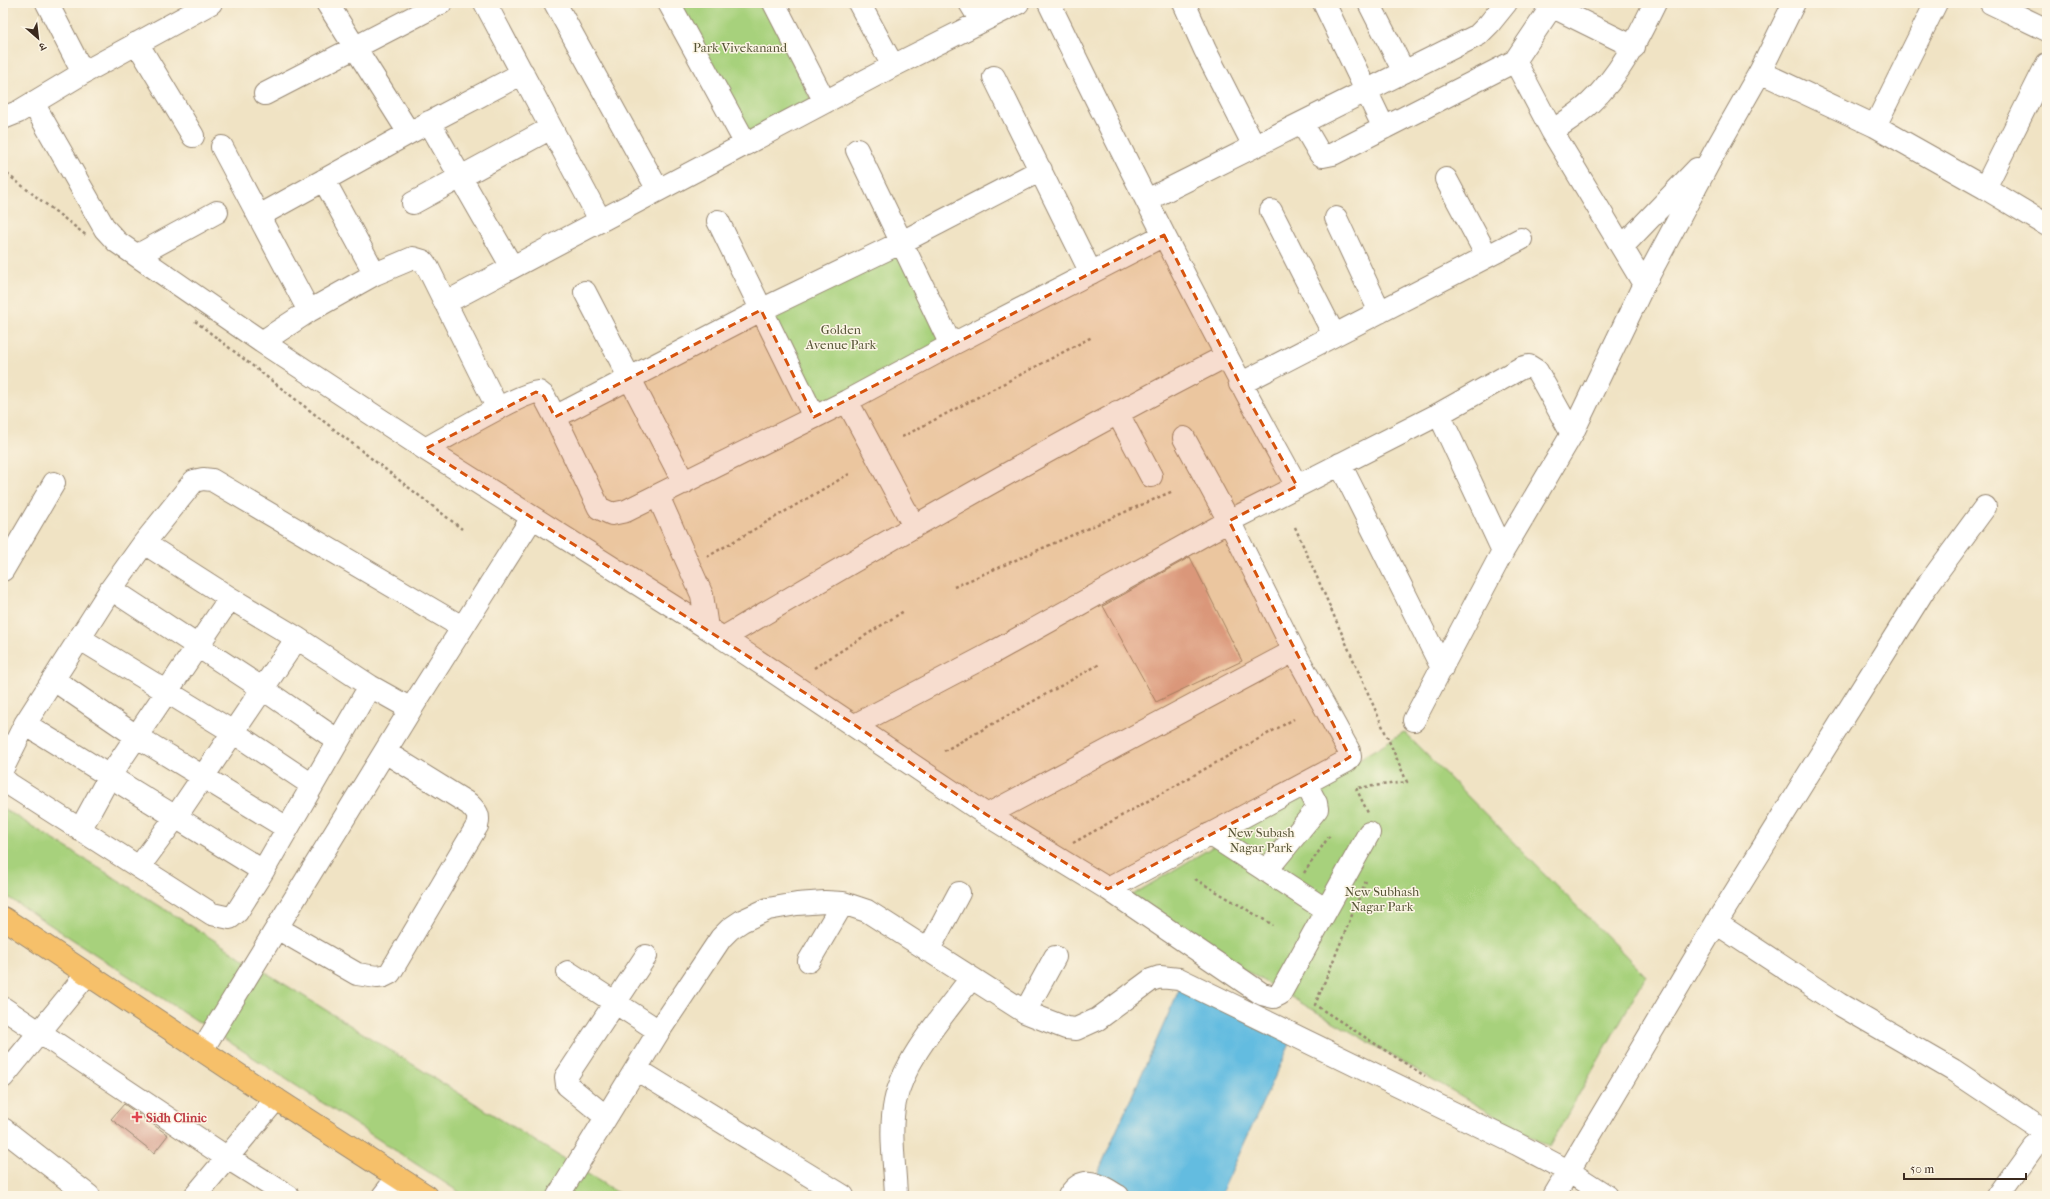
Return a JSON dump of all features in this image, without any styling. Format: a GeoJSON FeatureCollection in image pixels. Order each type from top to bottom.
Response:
{"type":"FeatureCollection","features":[{"type":"Feature","properties":{"kind":"main road"},"geometry":{"type":"LineString","coordinates":[[3,918],[276,1099],[427,1196]]}},
{"type":"Feature","properties":{"kind":"street"},"geometry":{"type":"LineString","coordinates":[[48,3],[83,73]]}},
{"type":"Feature","properties":{"kind":"street"},"geometry":{"type":"LineString","coordinates":[[3,118],[33,104],[83,73],[211,3]]}},
{"type":"Feature","properties":{"kind":"street"},"geometry":{"type":"LineString","coordinates":[[328,3],[354,47],[409,133]]}},
{"type":"Feature","properties":{"kind":"street"},"geometry":{"type":"LineString","coordinates":[[265,94],[441,3]]}},
{"type":"Feature","properties":{"kind":"street"},"geometry":{"type":"LineString","coordinates":[[486,3],[600,220]]}},
{"type":"Feature","properties":{"kind":"street"},"geometry":{"type":"LineString","coordinates":[[555,3],[658,190]]}},
{"type":"Feature","properties":{"kind":"street"},"geometry":{"type":"LineString","coordinates":[[774,3],[825,102]]}},
{"type":"Feature","properties":{"kind":"street"},"geometry":{"type":"LineString","coordinates":[[859,3],[893,66]]}},
{"type":"Feature","properties":{"kind":"street"},"geometry":{"type":"LineString","coordinates":[[445,302],[893,66],[975,12],[1018,3]]}},
{"type":"Feature","properties":{"kind":"street"},"geometry":{"type":"LineString","coordinates":[[1049,3],[1240,384],[1298,486]]}},
{"type":"Feature","properties":{"kind":"street"},"geometry":{"type":"LineString","coordinates":[[1184,3],[1205,50],[1254,146]]}},
{"type":"Feature","properties":{"kind":"street"},"geometry":{"type":"LineString","coordinates":[[1324,3],[1384,128]]}},
{"type":"Feature","properties":{"kind":"street"},"geometry":{"type":"LineString","coordinates":[[1369,3],[1404,72]]}},
{"type":"Feature","properties":{"kind":"street"},"geometry":{"type":"LineString","coordinates":[[1147,200],[1478,35],[1506,3]]}},
{"type":"Feature","properties":{"kind":"street"},"geometry":{"type":"LineString","coordinates":[[1552,131],[1588,105],[1604,90],[1634,47],[1655,3]]}},
{"type":"Feature","properties":{"kind":"street"},"geometry":{"type":"LineString","coordinates":[[1414,720],[1503,551],[1572,434],[1644,284],[1714,153],[1760,72],[1794,3]]}},
{"type":"Feature","properties":{"kind":"street"},"geometry":{"type":"LineString","coordinates":[[1875,126],[1936,3]]}},
{"type":"Feature","properties":{"kind":"street"},"geometry":{"type":"LineString","coordinates":[[1991,3],[2047,30]]}},
{"type":"Feature","properties":{"kind":"street"},"geometry":{"type":"LineString","coordinates":[[674,4],[746,144]]}},
{"type":"Feature","properties":{"kind":"street"},"geometry":{"type":"LineString","coordinates":[[1302,123],[1320,154],[1323,156],[1333,154],[1515,61],[1549,5],[1634,47]]}},
{"type":"Feature","properties":{"kind":"street"},"geometry":{"type":"LineString","coordinates":[[137,43],[193,136]]}},
{"type":"Feature","properties":{"kind":"street"},"geometry":{"type":"LineString","coordinates":[[1515,61],[1552,131],[1644,284]]}},
{"type":"Feature","properties":{"kind":"street"},"geometry":{"type":"LineString","coordinates":[[1985,188],[2047,64]]}},
{"type":"Feature","properties":{"kind":"street"},"geometry":{"type":"LineString","coordinates":[[1760,72],[1875,126],[2046,222]]}},
{"type":"Feature","properties":{"kind":"street"},"geometry":{"type":"LineString","coordinates":[[259,216],[429,122],[523,73]]}},
{"type":"Feature","properties":{"kind":"street"},"geometry":{"type":"LineString","coordinates":[[994,77],[1091,273]]}},
{"type":"Feature","properties":{"kind":"street"},"geometry":{"type":"LineString","coordinates":[[33,104],[105,229],[117,242],[138,255],[262,342],[425,449],[715,633],[855,725],[987,815],[1108,889],[1269,997],[1280,994],[1369,833]]}},
{"type":"Feature","properties":{"kind":"street"},"geometry":{"type":"LineString","coordinates":[[429,122],[512,267]]}},
{"type":"Feature","properties":{"kind":"street"},"geometry":{"type":"LineString","coordinates":[[413,203],[552,128]]}},
{"type":"Feature","properties":{"kind":"street"},"geometry":{"type":"LineString","coordinates":[[222,147],[309,311]]}},
{"type":"Feature","properties":{"kind":"street"},"geometry":{"type":"LineString","coordinates":[[857,150],[951,345]]}},
{"type":"Feature","properties":{"kind":"street"},"geometry":{"type":"LineString","coordinates":[[1622,247],[1714,153]]}},
{"type":"Feature","properties":{"kind":"street"},"geometry":{"type":"LineString","coordinates":[[555,417],[761,310],[902,242],[1041,170]]}},
{"type":"Feature","properties":{"kind":"street"},"geometry":{"type":"LineString","coordinates":[[1446,179],[1486,256]]}},
{"type":"Feature","properties":{"kind":"street"},"geometry":{"type":"LineString","coordinates":[[324,180],[375,274]]}},
{"type":"Feature","properties":{"kind":"street"},"geometry":{"type":"LineString","coordinates":[[138,255],[217,212]]}},
{"type":"Feature","properties":{"kind":"street"},"geometry":{"type":"LineString","coordinates":[[1271,212],[1334,335]]}},
{"type":"Feature","properties":{"kind":"street"},"geometry":{"type":"LineString","coordinates":[[1336,218],[1380,312]]}},
{"type":"Feature","properties":{"kind":"street"},"geometry":{"type":"LineString","coordinates":[[718,221],[814,417]]}},
{"type":"Feature","properties":{"kind":"street"},"geometry":{"type":"LineString","coordinates":[[425,449],[498,409],[530,394],[539,392],[544,396],[555,417],[599,508],[606,512],[618,514],[658,496],[847,401],[951,345],[1164,235]]}},
{"type":"Feature","properties":{"kind":"street"},"geometry":{"type":"LineString","coordinates":[[1240,384],[1521,239]]}},
{"type":"Feature","properties":{"kind":"street"},"geometry":{"type":"LineString","coordinates":[[262,342],[309,311],[375,274],[407,260],[418,258],[423,261],[428,268],[498,409]]}},
{"type":"Feature","properties":{"kind":"street"},"geometry":{"type":"LineString","coordinates":[[585,292],[684,483]]}},
{"type":"Feature","properties":{"kind":"street"},"geometry":{"type":"LineString","coordinates":[[715,633],[914,526],[1117,412],[1226,356]]}},
{"type":"Feature","properties":{"kind":"street"},"geometry":{"type":"LineString","coordinates":[[855,725],[992,652],[1229,521],[1439,414],[1521,368],[1528,366],[1534,368],[1539,374],[1572,434]]}},
{"type":"Feature","properties":{"kind":"street"},"geometry":{"type":"LineString","coordinates":[[847,401],[914,526]]}},
{"type":"Feature","properties":{"kind":"street"},"geometry":{"type":"LineString","coordinates":[[1117,412],[1152,476]]}},
{"type":"Feature","properties":{"kind":"street"},"geometry":{"type":"LineString","coordinates":[[1439,414],[1503,551]]}},
{"type":"Feature","properties":{"kind":"street"},"geometry":{"type":"LineString","coordinates":[[1108,889],[1306,784],[1347,761],[1350,754],[1294,651],[1229,521],[1184,438]]}},
{"type":"Feature","properties":{"kind":"street"},"geometry":{"type":"LineString","coordinates":[[1340,464],[1442,668]]}},
{"type":"Feature","properties":{"kind":"street"},"geometry":{"type":"LineString","coordinates":[[3,768],[25,724],[111,589],[144,543],[194,481],[203,479],[212,480],[462,627]]}},
{"type":"Feature","properties":{"kind":"street"},"geometry":{"type":"LineString","coordinates":[[3,570],[54,483]]}},
{"type":"Feature","properties":{"kind":"street"},"geometry":{"type":"LineString","coordinates":[[658,496],[702,595],[715,633]]}},
{"type":"Feature","properties":{"kind":"street"},"geometry":{"type":"LineString","coordinates":[[1554,1196],[1716,923],[1924,590],[1985,507]]}},
{"type":"Feature","properties":{"kind":"street"},"geometry":{"type":"LineString","coordinates":[[202,1050],[411,709],[532,518]]}},
{"type":"Feature","properties":{"kind":"street"},"geometry":{"type":"LineString","coordinates":[[144,543],[230,598],[297,638],[370,686],[411,709]]}},
{"type":"Feature","properties":{"kind":"street"},"geometry":{"type":"LineString","coordinates":[[111,589],[337,740]]}},
{"type":"Feature","properties":{"kind":"street"},"geometry":{"type":"LineString","coordinates":[[80,830],[109,777],[230,598]]}},
{"type":"Feature","properties":{"kind":"street"},"geometry":{"type":"LineString","coordinates":[[80,638],[233,732],[312,785]]}},
{"type":"Feature","properties":{"kind":"street"},"geometry":{"type":"LineString","coordinates":[[140,867],[297,638]]}},
{"type":"Feature","properties":{"kind":"street"},"geometry":{"type":"LineString","coordinates":[[987,815],[1294,651]]}},
{"type":"Feature","properties":{"kind":"street"},"geometry":{"type":"LineString","coordinates":[[54,680],[136,736],[287,828]]}},
{"type":"Feature","properties":{"kind":"street"},"geometry":{"type":"LineString","coordinates":[[3,778],[9,784],[212,914],[230,918],[237,912],[263,871],[337,740],[370,686]]}},
{"type":"Feature","properties":{"kind":"street"},"geometry":{"type":"LineString","coordinates":[[25,724],[263,871]]}},
{"type":"Feature","properties":{"kind":"street"},"geometry":{"type":"LineString","coordinates":[[277,928],[357,974],[377,977],[390,973],[477,826],[479,819],[478,814],[469,804],[385,752]]}},
{"type":"Feature","properties":{"kind":"street"},"geometry":{"type":"LineString","coordinates":[[1266,871],[1317,809],[1316,803],[1306,784]]}},
{"type":"Feature","properties":{"kind":"street"},"geometry":{"type":"LineString","coordinates":[[1210,834],[1326,910]]}},
{"type":"Feature","properties":{"kind":"street"},"geometry":{"type":"LineString","coordinates":[[928,951],[959,892]]}},
{"type":"Feature","properties":{"kind":"street"},"geometry":{"type":"LineString","coordinates":[[558,1196],[659,1032],[721,938],[742,921],[768,909],[825,902],[843,903],[867,911],[1025,1012],[1066,1028],[1076,1029],[1098,1019],[1151,980],[1160,977],[1179,979],[1510,1140],[1568,1171],[1607,1196]]}},
{"type":"Feature","properties":{"kind":"street"},"geometry":{"type":"LineString","coordinates":[[809,961],[843,903]]}},
{"type":"Feature","properties":{"kind":"street"},"geometry":{"type":"LineString","coordinates":[[1716,923],[1839,1004],[1953,1070],[2047,1133]]}},
{"type":"Feature","properties":{"kind":"street"},"geometry":{"type":"LineString","coordinates":[[606,1116],[566,1085],[565,1081],[567,1073],[616,1003],[646,956]]}},
{"type":"Feature","properties":{"kind":"street"},"geometry":{"type":"LineString","coordinates":[[1025,1012],[1055,957]]}},
{"type":"Feature","properties":{"kind":"street"},"geometry":{"type":"LineString","coordinates":[[568,972],[659,1032]]}},
{"type":"Feature","properties":{"kind":"street"},"geometry":{"type":"LineString","coordinates":[[3,1076],[87,974]]}},
{"type":"Feature","properties":{"kind":"street"},"geometry":{"type":"LineString","coordinates":[[896,1196],[893,1124],[895,1103],[900,1084],[909,1064],[970,978]]}},
{"type":"Feature","properties":{"kind":"street"},"geometry":{"type":"LineString","coordinates":[[3,1008],[226,1157],[288,1196]]}},
{"type":"Feature","properties":{"kind":"street"},"geometry":{"type":"LineString","coordinates":[[636,1069],[843,1196]]}},
{"type":"Feature","properties":{"kind":"street"},"geometry":{"type":"LineString","coordinates":[[195,1196],[226,1157],[276,1099]]}},
{"type":"Feature","properties":{"kind":"street"},"geometry":{"type":"LineString","coordinates":[[3,1129],[89,1196]]}},
{"type":"Feature","properties":{"kind":"street"},"geometry":{"type":"LineString","coordinates":[[1998,1196],[2034,1146],[2047,1139]]}},
{"type":"Feature","properties":{"kind":"street"},"geometry":{"type":"LineString","coordinates":[[383,1196],[398,1177]]}},
{"type":"Feature","properties":{"kind":"street"},"geometry":{"type":"LineString","coordinates":[[1069,1196],[1082,1183],[1089,1183],[1098,1185],[1118,1196]]}},
{"type":"Feature","properties":{"kind":"path"},"geometry":{"type":"LineString","coordinates":[[7,174],[88,237]]}},
{"type":"Feature","properties":{"kind":"path"},"geometry":{"type":"LineString","coordinates":[[194,320],[462,529]]}},
{"type":"Feature","properties":{"kind":"path"},"geometry":{"type":"LineString","coordinates":[[902,438],[1092,337]]}},
{"type":"Feature","properties":{"kind":"path"},"geometry":{"type":"LineString","coordinates":[[707,557],[848,474]]}},
{"type":"Feature","properties":{"kind":"path"},"geometry":{"type":"LineString","coordinates":[[954,587],[1173,491]]}},
{"type":"Feature","properties":{"kind":"path"},"geometry":{"type":"LineString","coordinates":[[814,668],[904,612]]}},
{"type":"Feature","properties":{"kind":"path"},"geometry":{"type":"LineString","coordinates":[[944,751],[1100,664]]}},
{"type":"Feature","properties":{"kind":"path"},"geometry":{"type":"LineString","coordinates":[[1073,843],[1294,719]]}},
{"type":"Feature","properties":{"kind":"path"},"geometry":{"type":"LineString","coordinates":[[1304,874],[1330,835]]}},
{"type":"Feature","properties":{"kind":"path"},"geometry":{"type":"LineString","coordinates":[[1195,878],[1273,925]]}},
{"type":"Feature","properties":{"kind":"path"},"geometry":{"type":"LineString","coordinates":[[1315,1005],[1429,1079]]}},
{"type":"Feature","properties":{"kind":"highlighted area"},"geometry":{"type":"Polygon","coordinates":[[[1164,235],[1240,384],[1297,486],[1229,521],[1350,757],[1306,784],[1108,889],[987,815],[855,725],[425,449],[536,392],[544,396],[555,417],[761,310],[814,417],[1164,235]]]}},
{"type":"Feature","properties":{"kind":"green space","name":"Park Vivekanand"},"geometry":{"type":"Polygon","coordinates":[[[686,3],[764,3],[814,106],[746,143],[674,9],[686,3]]]}},
{"type":"Feature","properties":{"kind":"green space","name":"Golden Avenue Park"},"geometry":{"type":"Polygon","coordinates":[[[895,247],[949,344],[814,414],[763,313],[895,247]]]}},
{"type":"Feature","properties":{"kind":"green space","name":"New Subhash Nagar Park"},"geometry":{"type":"Polygon","coordinates":[[[1404,732],[1646,976],[1549,1147],[1124,900],[1404,732]]]}},
{"type":"Feature","properties":{"kind":"green space"},"geometry":{"type":"Polygon","coordinates":[[[3,808],[623,1196],[465,1196],[3,894],[3,808]]]}},
{"type":"Feature","properties":{"kind":"water"},"geometry":{"type":"Polygon","coordinates":[[[1183,981],[1295,1033],[1220,1196],[1128,1196],[1096,1177],[1183,981]]]}},
{"type":"Feature","properties":{"kind":"building"},"geometry":{"type":"Polygon","coordinates":[[[1190,557],[1242,661],[1156,702],[1103,606],[1190,557]]]}},
{"type":"Feature","properties":{"kind":"building"},"geometry":{"type":"Polygon","coordinates":[[[124,1104],[168,1135],[154,1153],[111,1119],[124,1104]]]}},
{"type":"Feature","properties":{"kind":"place","name":"Sidh Clinic"},"geometry":{"type":"Point","coordinates":[137,1117]}},
{"type":"Feature","properties":{"kind":"park label","name":"New Subash Nagar Park"},"geometry":{"type":"Point","coordinates":[1261,840]}}]}
